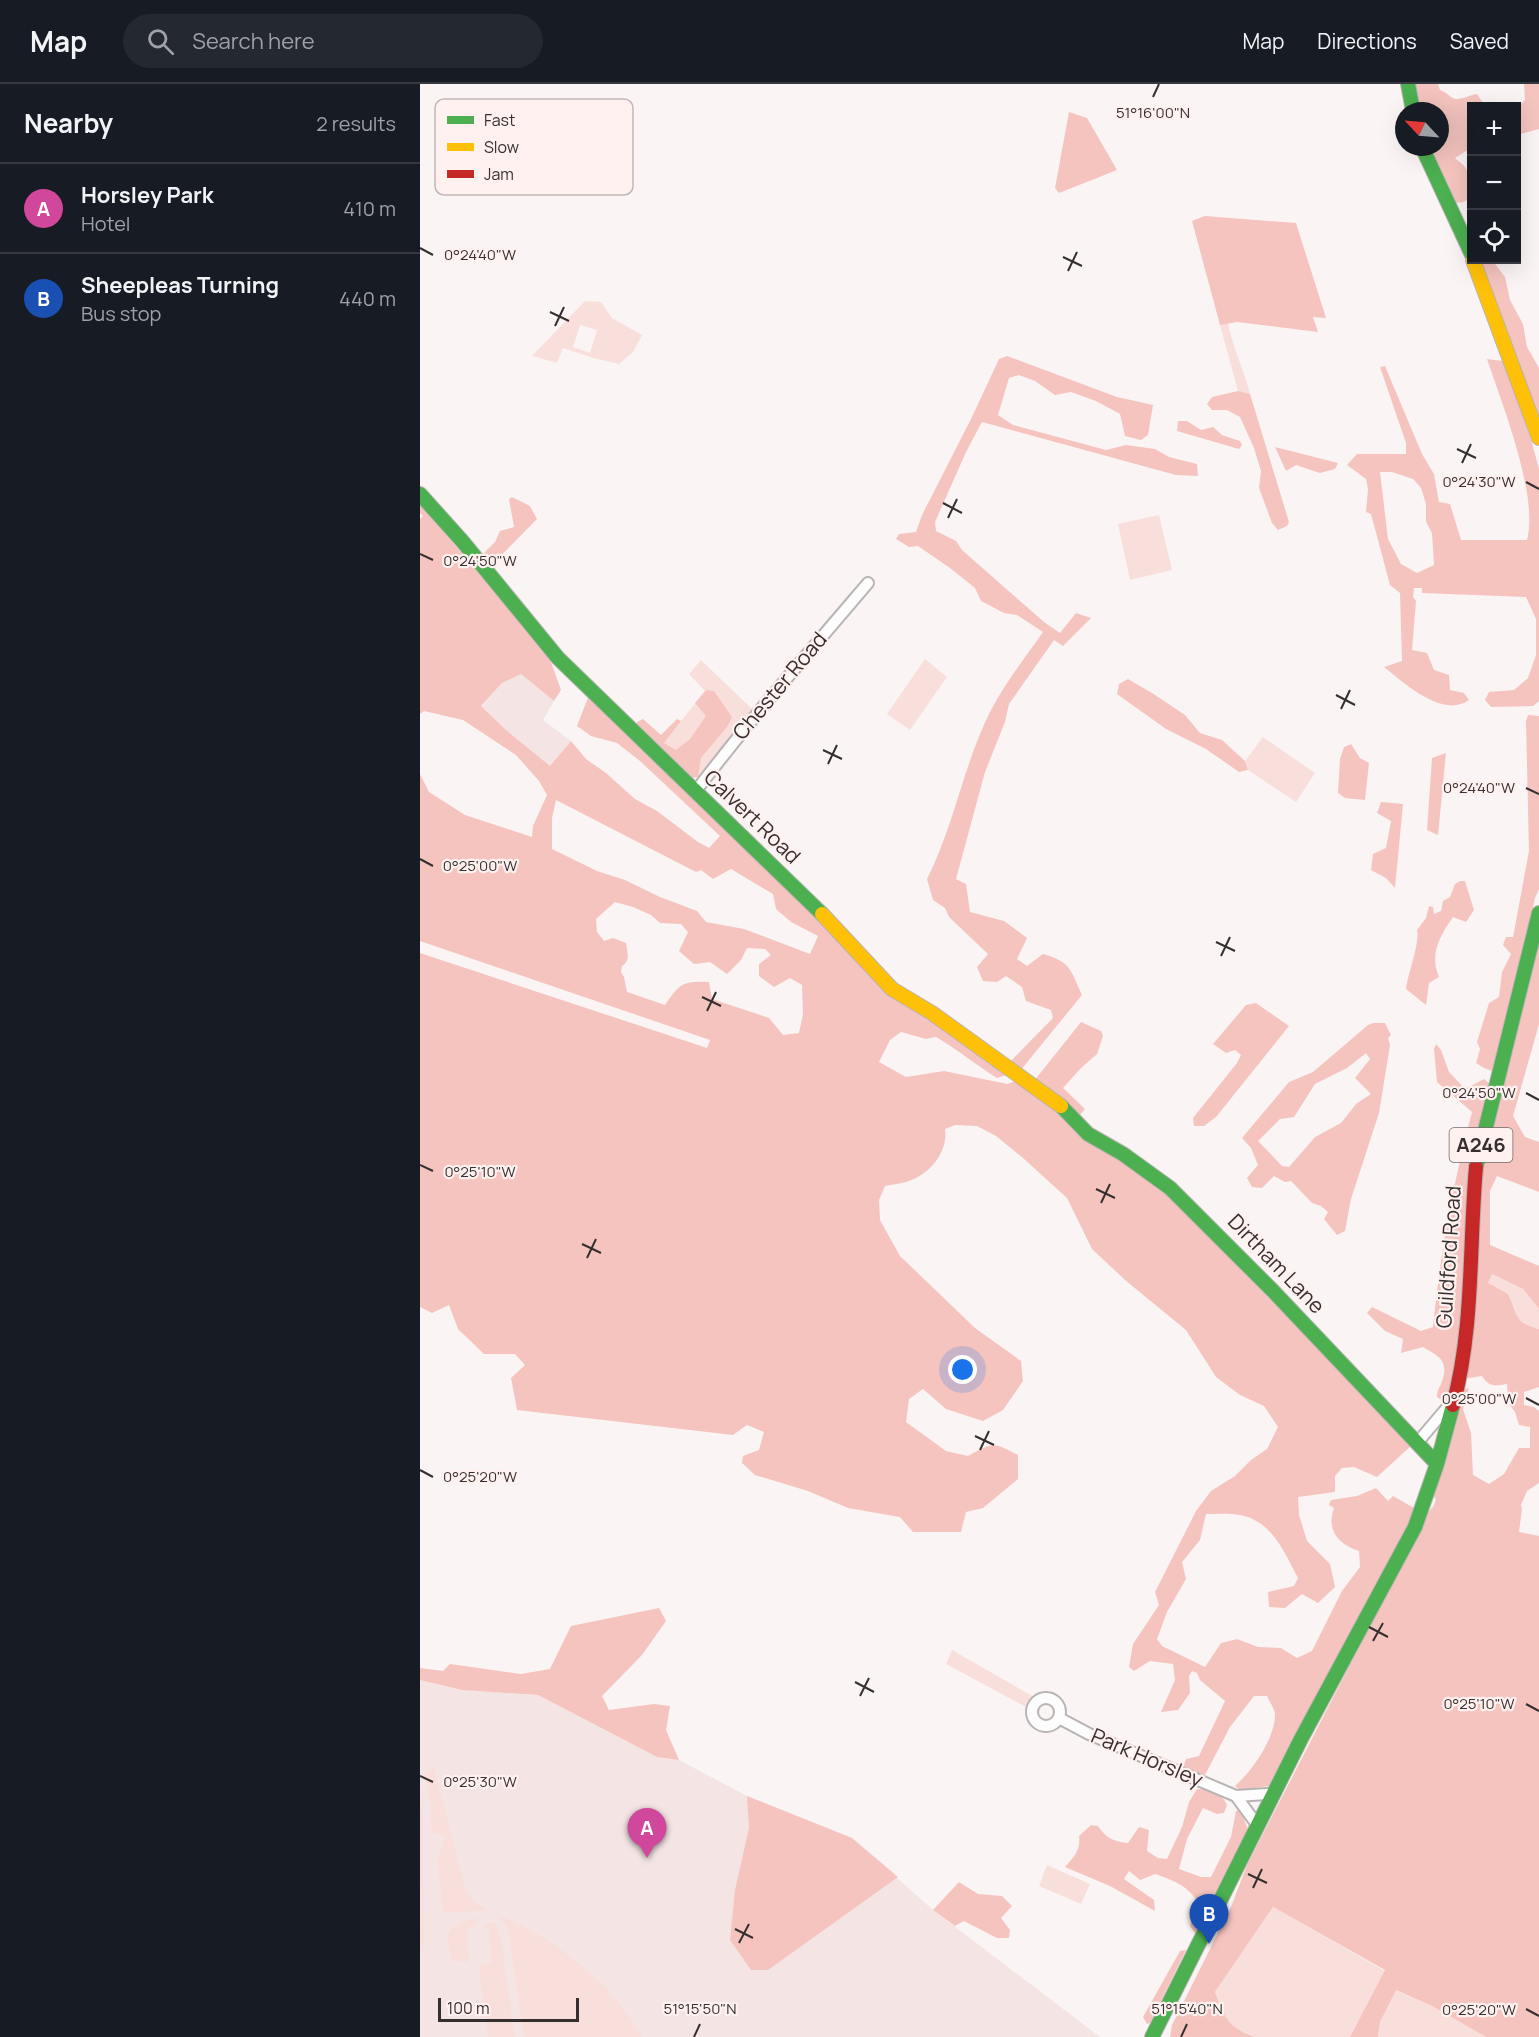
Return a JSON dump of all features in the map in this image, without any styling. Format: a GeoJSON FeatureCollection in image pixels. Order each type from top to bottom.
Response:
{"type":"FeatureCollection","features":[{"type":"Feature","properties":{"kind":"main road"},"geometry":{"type":"LineString","coordinates":[[1408,84],[1411,102]]}},
{"type":"Feature","properties":{"kind":"main road"},"geometry":{"type":"LineString","coordinates":[[1426,156],[1467,244]]}},
{"type":"Feature","properties":{"kind":"main road"},"geometry":{"type":"LineString","coordinates":[[1474,264],[1539,438]]}},
{"type":"Feature","properties":{"kind":"main road","name":"Calvert Road"},"geometry":{"type":"LineString","coordinates":[[420,494],[463,542],[558,658],[831,922],[892,989],[932,1013],[1058,1104],[1088,1134]]}},
{"type":"Feature","properties":{"kind":"main road","name":"Guildford Road"},"geometry":{"type":"LineString","coordinates":[[1437,1464],[1459,1383],[1467,1320],[1472,1211],[1477,1161],[1539,913]]}},
{"type":"Feature","properties":{"kind":"main road","name":"Dirtham Lane"},"geometry":{"type":"LineString","coordinates":[[1088,1134],[1123,1154],[1170,1188],[1294,1313],[1437,1464]]}},
{"type":"Feature","properties":{"kind":"main road","name":"A246"},"geometry":{"type":"LineString","coordinates":[[1153,2037],[1301,1739],[1415,1527],[1437,1464]]}},
{"type":"Feature","properties":{"kind":"street","name":"Chester Road"},"geometry":{"type":"LineString","coordinates":[[695,792],[738,735],[868,583]]}},
{"type":"Feature","properties":{"kind":"street"},"geometry":{"type":"LineString","coordinates":[[1417,1443],[1444,1410],[1453,1406]]}},
{"type":"Feature","properties":{"kind":"street","name":"Park Horsley"},"geometry":{"type":"LineString","coordinates":[[1059,1718],[1089,1734],[1236,1796],[1274,1795]]}},
{"type":"Feature","properties":{"kind":"street"},"geometry":{"type":"LineString","coordinates":[[1236,1796],[1258,1826]]}},
{"type":"Feature","properties":{"kind":"shaded area"},"geometry":{"type":"Polygon","coordinates":[[[1413,84],[1438,84],[1440,90],[1455,99],[1477,94],[1482,102],[1467,102],[1467,150],[1455,158],[1467,171],[1467,200],[1465,201],[1451,201],[1431,156],[1449,156],[1449,102],[1416,102],[1413,84]]]}},
{"type":"Feature","properties":{"kind":"shaded area"},"geometry":{"type":"Polygon","coordinates":[[[1524,84],[1539,84],[1539,129],[1521,134],[1521,104],[1525,100],[1524,84]]]}},
{"type":"Feature","properties":{"kind":"shaded area"},"geometry":{"type":"Polygon","coordinates":[[[1069,112],[1087,118],[1117,170],[1059,193],[1055,188],[1069,112]]]}},
{"type":"Feature","properties":{"kind":"shaded area"},"geometry":{"type":"Polygon","coordinates":[[[1205,216],[1296,223],[1326,318],[1313,317],[1318,332],[1237,322],[1220,325],[1192,221],[1205,216]]]}},
{"type":"Feature","properties":{"kind":"shaded area"},"geometry":{"type":"Polygon","coordinates":[[[1478,264],[1495,264],[1505,277],[1510,300],[1523,324],[1527,347],[1539,368],[1539,429],[1478,264]]]}},
{"type":"Feature","properties":{"kind":"shaded area"},"geometry":{"type":"Polygon","coordinates":[[[585,301],[601,302],[612,318],[642,335],[633,352],[619,364],[563,348],[557,363],[532,356],[585,301]],[[580,325],[573,347],[590,353],[597,330],[580,325]]]}},
{"type":"Feature","properties":{"kind":"shaded area"},"geometry":{"type":"Polygon","coordinates":[[[1228,323],[1250,394],[1238,391],[1220,325],[1228,323]]]}},
{"type":"Feature","properties":{"kind":"shaded area"},"geometry":{"type":"Polygon","coordinates":[[[1007,356],[1117,397],[1153,405],[1148,435],[1141,440],[1125,436],[1120,414],[1096,401],[1071,392],[1055,395],[1035,381],[1019,375],[1009,378],[998,415],[1013,425],[1106,450],[1126,445],[1155,449],[1169,457],[1197,464],[1198,476],[1176,475],[982,422],[935,522],[936,531],[956,541],[962,550],[1044,622],[1060,633],[1076,613],[1091,618],[1063,646],[1054,640],[1009,704],[1005,722],[985,772],[956,879],[966,884],[970,912],[1004,921],[1027,938],[1017,959],[1027,966],[1043,954],[1059,960],[1072,973],[1082,995],[1020,1071],[1008,1064],[1053,1018],[1051,1010],[1026,1001],[1022,987],[1006,976],[997,982],[983,981],[977,967],[988,954],[949,917],[945,908],[933,900],[927,879],[990,712],[1008,681],[1043,632],[1017,615],[1004,613],[981,601],[975,588],[950,568],[918,546],[909,547],[896,539],[899,534],[916,532],[922,515],[999,359],[1007,356]]]}},
{"type":"Feature","properties":{"kind":"shaded area"},"geometry":{"type":"Polygon","coordinates":[[[1487,359],[1503,361],[1531,439],[1539,469],[1539,701],[1533,706],[1491,707],[1485,700],[1489,692],[1514,690],[1528,678],[1536,655],[1536,619],[1526,597],[1422,593],[1422,588],[1414,588],[1413,597],[1416,601],[1412,650],[1427,653],[1434,670],[1449,675],[1450,690],[1464,693],[1469,700],[1459,705],[1448,705],[1424,697],[1384,667],[1402,661],[1400,593],[1390,585],[1371,514],[1366,512],[1368,489],[1366,479],[1347,465],[1357,454],[1406,454],[1406,443],[1380,367],[1385,366],[1422,454],[1434,474],[1439,502],[1450,504],[1461,540],[1527,540],[1528,499],[1524,475],[1487,359]],[[1380,472],[1388,539],[1401,564],[1417,573],[1434,565],[1432,533],[1426,522],[1426,504],[1421,488],[1413,479],[1392,472],[1380,472]]]}},
{"type":"Feature","properties":{"kind":"shaded area"},"geometry":{"type":"Polygon","coordinates":[[[1238,391],[1250,394],[1289,522],[1287,526],[1278,530],[1272,523],[1259,488],[1261,471],[1254,448],[1240,417],[1227,410],[1212,410],[1207,404],[1212,397],[1238,391]]]}},
{"type":"Feature","properties":{"kind":"shaded area"},"geometry":{"type":"Polygon","coordinates":[[[1178,421],[1187,421],[1201,430],[1213,427],[1222,435],[1240,441],[1242,445],[1239,449],[1177,431],[1178,421]]]}},
{"type":"Feature","properties":{"kind":"shaded area"},"geometry":{"type":"Polygon","coordinates":[[[1275,447],[1338,463],[1335,469],[1320,473],[1296,465],[1286,471],[1275,447]]]}},
{"type":"Feature","properties":{"kind":"shaded area"},"geometry":{"type":"Polygon","coordinates":[[[512,497],[530,506],[537,519],[489,568],[479,558],[495,542],[500,531],[514,527],[509,499],[512,497]]]}},
{"type":"Feature","properties":{"kind":"shaded area"},"geometry":{"type":"Polygon","coordinates":[[[420,505],[547,651],[561,690],[554,701],[521,674],[502,683],[481,706],[506,730],[550,766],[571,741],[586,759],[606,773],[635,799],[657,811],[709,848],[720,836],[640,761],[617,743],[591,736],[577,726],[589,695],[933,1018],[1007,1075],[997,1078],[936,1037],[926,1039],[901,1032],[890,1040],[879,1062],[906,1077],[944,1071],[1007,1084],[1016,1081],[1166,1193],[1412,1445],[1377,1477],[1354,1467],[1342,1468],[1335,1476],[1335,1492],[1298,1497],[1299,1515],[1307,1541],[1330,1564],[1335,1587],[1318,1603],[1302,1594],[1285,1608],[1269,1607],[1268,1592],[1294,1586],[1298,1578],[1276,1539],[1261,1524],[1251,1518],[1240,1515],[1206,1514],[1200,1540],[1182,1562],[1186,1579],[1167,1612],[1157,1639],[1162,1646],[1205,1667],[1221,1643],[1237,1639],[1258,1647],[1281,1648],[1297,1658],[1312,1651],[1342,1591],[1360,1567],[1359,1551],[1340,1540],[1333,1529],[1334,1508],[1329,1505],[1331,1500],[1357,1496],[1376,1488],[1388,1501],[1393,1496],[1414,1508],[1415,1519],[1269,1786],[1240,1790],[1235,1786],[1249,1772],[1272,1732],[1275,1713],[1267,1696],[1254,1696],[1230,1727],[1204,1777],[1183,1767],[1186,1759],[1199,1756],[1225,1701],[1200,1680],[1197,1673],[1192,1671],[1189,1676],[1190,1693],[1178,1710],[1161,1712],[1175,1680],[1173,1664],[1150,1661],[1134,1671],[1129,1667],[1133,1644],[1159,1605],[1155,1592],[1196,1511],[1211,1491],[1235,1476],[1251,1460],[1267,1449],[1278,1427],[1264,1406],[1240,1395],[1216,1377],[1186,1330],[1125,1280],[1092,1249],[1067,1198],[996,1136],[977,1126],[955,1125],[945,1129],[942,1152],[933,1165],[914,1179],[885,1186],[879,1200],[880,1220],[900,1256],[975,1328],[1021,1361],[1023,1381],[1003,1410],[983,1421],[946,1409],[923,1389],[909,1399],[906,1422],[946,1451],[968,1456],[993,1445],[1018,1455],[1018,1479],[983,1508],[966,1512],[961,1532],[913,1532],[900,1517],[848,1508],[808,1491],[755,1475],[742,1463],[743,1456],[759,1450],[764,1432],[747,1425],[733,1435],[517,1410],[511,1378],[525,1365],[515,1354],[484,1354],[458,1329],[449,1305],[432,1313],[420,1307],[420,953],[707,1048],[710,1040],[420,941],[420,774],[429,792],[465,815],[532,837],[533,826],[547,795],[539,781],[516,755],[463,720],[424,711],[420,714],[420,519],[423,516],[420,513],[420,505]],[[556,800],[552,818],[552,849],[597,871],[625,880],[697,911],[706,922],[744,929],[810,954],[818,936],[791,922],[776,909],[773,894],[731,869],[713,879],[701,870],[696,872],[556,800]],[[615,902],[596,919],[597,932],[604,941],[613,938],[626,943],[628,953],[621,972],[627,992],[665,1005],[683,985],[693,982],[709,982],[712,999],[769,1018],[783,1035],[799,1033],[803,1014],[802,985],[790,978],[774,987],[759,976],[759,964],[771,955],[765,949],[747,948],[741,960],[727,974],[710,962],[694,964],[679,951],[688,932],[681,924],[660,923],[651,915],[615,902]]]}},
{"type":"Feature","properties":{"kind":"shaded area"},"geometry":{"type":"Polygon","coordinates":[[[1159,515],[1172,570],[1130,580],[1118,524],[1159,515]]]}},
{"type":"Feature","properties":{"kind":"shaded area"},"geometry":{"type":"Polygon","coordinates":[[[925,659],[947,677],[910,730],[887,714],[925,659]]]}},
{"type":"Feature","properties":{"kind":"shaded area"},"geometry":{"type":"Polygon","coordinates":[[[701,660],[752,709],[698,777],[688,778],[657,751],[705,691],[689,674],[701,660]]]}},
{"type":"Feature","properties":{"kind":"shaded area"},"geometry":{"type":"Polygon","coordinates":[[[521,674],[554,701],[543,720],[571,741],[550,767],[481,707],[502,683],[521,674]]]}},
{"type":"Feature","properties":{"kind":"shaded area"},"geometry":{"type":"Polygon","coordinates":[[[1128,679],[1185,715],[1200,733],[1222,740],[1245,761],[1248,770],[1239,772],[1206,749],[1166,729],[1117,694],[1119,684],[1128,679]]]}},
{"type":"Feature","properties":{"kind":"shaded area"},"geometry":{"type":"Polygon","coordinates":[[[706,690],[714,691],[732,717],[727,727],[701,758],[698,777],[688,778],[636,730],[637,722],[643,719],[661,735],[677,719],[681,721],[664,743],[676,750],[690,739],[706,716],[695,703],[706,690]]]}},
{"type":"Feature","properties":{"kind":"shaded area"},"geometry":{"type":"Polygon","coordinates":[[[1528,715],[1539,716],[1539,889],[1492,1071],[1476,1063],[1480,1049],[1477,1042],[1489,1003],[1499,997],[1502,972],[1511,954],[1503,945],[1506,937],[1513,937],[1529,851],[1526,721],[1528,715]]]}},
{"type":"Feature","properties":{"kind":"shaded area"},"geometry":{"type":"Polygon","coordinates":[[[1263,737],[1315,773],[1296,802],[1248,770],[1245,761],[1263,737]]]}},
{"type":"Feature","properties":{"kind":"shaded area"},"geometry":{"type":"Polygon","coordinates":[[[1351,744],[1360,758],[1369,763],[1365,800],[1345,798],[1338,793],[1340,759],[1344,747],[1351,744]]]}},
{"type":"Feature","properties":{"kind":"shaded area"},"geometry":{"type":"Polygon","coordinates":[[[1446,753],[1438,835],[1427,830],[1432,758],[1446,753]]]}},
{"type":"Feature","properties":{"kind":"shaded area"},"geometry":{"type":"Polygon","coordinates":[[[1381,802],[1403,804],[1395,888],[1386,878],[1371,870],[1373,854],[1386,848],[1391,821],[1377,813],[1381,802]]]}},
{"type":"Feature","properties":{"kind":"shaded area"},"geometry":{"type":"Polygon","coordinates":[[[1465,881],[1474,910],[1466,922],[1453,917],[1440,938],[1435,961],[1439,977],[1429,983],[1426,1005],[1406,989],[1417,942],[1417,930],[1426,918],[1429,906],[1433,907],[1434,914],[1441,911],[1443,901],[1450,897],[1455,884],[1465,881]]]}},
{"type":"Feature","properties":{"kind":"shaded area"},"geometry":{"type":"Polygon","coordinates":[[[1539,930],[1539,1024],[1513,1116],[1525,1137],[1539,1142],[1539,1192],[1497,1176],[1490,1191],[1490,1245],[1539,1266],[1539,1309],[1523,1289],[1492,1274],[1488,1283],[1508,1294],[1521,1321],[1539,1329],[1539,1387],[1524,1392],[1524,1405],[1534,1407],[1539,1411],[1539,1483],[1527,1491],[1521,1505],[1519,1532],[1539,1536],[1539,2037],[1486,2037],[1432,2006],[1396,1990],[1380,2022],[1378,2037],[1350,2037],[1385,1970],[1273,1907],[1215,1992],[1221,2009],[1233,2026],[1255,2037],[1170,2037],[1172,2025],[1231,1907],[1247,1865],[1433,1507],[1436,1500],[1433,1494],[1465,1389],[1469,1388],[1463,1409],[1471,1433],[1473,1475],[1489,1484],[1504,1474],[1519,1448],[1530,1448],[1530,1427],[1519,1425],[1515,1412],[1508,1403],[1507,1384],[1492,1385],[1482,1376],[1469,1378],[1464,1376],[1479,1172],[1539,930]]]}},
{"type":"Feature","properties":{"kind":"shaded area"},"geometry":{"type":"Polygon","coordinates":[[[1256,1003],[1289,1026],[1216,1117],[1204,1126],[1194,1126],[1193,1118],[1241,1055],[1235,1050],[1226,1053],[1213,1044],[1246,1005],[1256,1003]]]}},
{"type":"Feature","properties":{"kind":"shaded area"},"geometry":{"type":"Polygon","coordinates":[[[1081,1022],[1101,1031],[1103,1036],[1097,1054],[1063,1088],[1085,1109],[1078,1117],[1034,1081],[1081,1022]]]}},
{"type":"Feature","properties":{"kind":"shaded area"},"geometry":{"type":"Polygon","coordinates":[[[1385,1023],[1391,1035],[1388,1038],[1390,1045],[1379,1113],[1351,1199],[1345,1231],[1337,1235],[1324,1219],[1328,1212],[1312,1203],[1291,1181],[1285,1182],[1274,1176],[1262,1188],[1252,1187],[1247,1178],[1258,1165],[1251,1148],[1242,1138],[1289,1082],[1313,1072],[1368,1025],[1385,1023]],[[1366,1053],[1347,1068],[1315,1084],[1294,1117],[1280,1119],[1258,1141],[1282,1166],[1289,1167],[1315,1137],[1341,1123],[1356,1104],[1371,1094],[1355,1078],[1370,1059],[1366,1053]]]}},
{"type":"Feature","properties":{"kind":"shaded area"},"geometry":{"type":"Polygon","coordinates":[[[1436,1044],[1441,1050],[1449,1072],[1465,1089],[1484,1079],[1491,1085],[1451,1391],[1444,1402],[1437,1397],[1444,1376],[1444,1365],[1439,1357],[1423,1347],[1401,1353],[1403,1339],[1385,1331],[1367,1313],[1372,1307],[1421,1331],[1433,1327],[1448,1219],[1472,1112],[1437,1082],[1434,1049],[1436,1044]]]}},
{"type":"Feature","properties":{"kind":"shaded area"},"geometry":{"type":"Polygon","coordinates":[[[1492,1274],[1523,1289],[1539,1309],[1539,1329],[1525,1326],[1517,1318],[1514,1307],[1488,1283],[1492,1274]]]}},
{"type":"Feature","properties":{"kind":"shaded area"},"geometry":{"type":"Polygon","coordinates":[[[659,1608],[666,1621],[642,1655],[602,1696],[609,1710],[654,1704],[670,1706],[666,1730],[679,1760],[657,1757],[538,1695],[462,1690],[420,1680],[420,1668],[443,1671],[450,1664],[521,1674],[550,1669],[571,1626],[659,1608]]]}},
{"type":"Feature","properties":{"kind":"shaded area"},"geometry":{"type":"Polygon","coordinates":[[[952,1650],[1034,1697],[1028,1708],[946,1664],[952,1650]]]}},
{"type":"Feature","properties":{"kind":"shaded area"},"geometry":{"type":"Polygon","coordinates":[[[420,1680],[462,1690],[538,1695],[657,1757],[679,1760],[747,1796],[852,1838],[933,1910],[1100,2037],[420,2037],[420,1680]]]}},
{"type":"Feature","properties":{"kind":"shaded area"},"geometry":{"type":"Polygon","coordinates":[[[434,1767],[465,1889],[477,1903],[531,1930],[579,1963],[621,2005],[642,2037],[524,2037],[508,1929],[501,1919],[486,1911],[443,1911],[437,1859],[446,1836],[432,1833],[429,1792],[424,1774],[434,1767]]]}},
{"type":"Feature","properties":{"kind":"shaded area"},"geometry":{"type":"Polygon","coordinates":[[[1197,1789],[1215,1792],[1227,1805],[1224,1813],[1217,1814],[1203,1808],[1187,1839],[1179,1869],[1201,1877],[1211,1877],[1231,1837],[1236,1811],[1240,1810],[1248,1829],[1195,1933],[1190,1926],[1197,1901],[1179,1884],[1155,1874],[1140,1880],[1129,1871],[1124,1879],[1154,1900],[1155,1911],[1110,1886],[1065,1867],[1078,1849],[1079,1836],[1091,1825],[1098,1826],[1111,1839],[1128,1843],[1139,1827],[1149,1830],[1147,1851],[1158,1858],[1167,1859],[1182,1827],[1189,1802],[1197,1789]]]}},
{"type":"Feature","properties":{"kind":"shaded area"},"geometry":{"type":"Polygon","coordinates":[[[420,1790],[423,1821],[424,1942],[420,1953],[420,1790]]]}},
{"type":"Feature","properties":{"kind":"shaded area"},"geometry":{"type":"Polygon","coordinates":[[[747,1796],[852,1838],[898,1877],[768,1970],[751,1970],[730,1940],[735,1890],[749,1828],[747,1796]]]}},
{"type":"Feature","properties":{"kind":"shaded area"},"geometry":{"type":"Polygon","coordinates":[[[1047,1865],[1090,1884],[1081,1904],[1039,1886],[1047,1865]]]}},
{"type":"Feature","properties":{"kind":"shaded area"},"geometry":{"type":"Polygon","coordinates":[[[959,1882],[978,1894],[1002,1896],[1012,1906],[1001,1918],[1010,1930],[1009,1938],[997,1938],[964,1921],[955,1926],[933,1910],[959,1882]]]}},
{"type":"Feature","properties":{"kind":"shaded area"},"geometry":{"type":"Polygon","coordinates":[[[1273,1907],[1385,1971],[1350,2037],[1255,2037],[1236,2029],[1222,2015],[1215,1992],[1273,1907]]]}},
{"type":"Feature","properties":{"kind":"shaded area"},"geometry":{"type":"Polygon","coordinates":[[[479,1919],[475,1927],[468,1927],[469,1962],[455,1962],[451,1958],[447,1937],[456,1925],[479,1919]]]}},
{"type":"Feature","properties":{"kind":"shaded area"},"geometry":{"type":"Polygon","coordinates":[[[485,1923],[496,1924],[501,1939],[515,2037],[488,2037],[479,1968],[483,1963],[491,1963],[490,1928],[483,1927],[485,1923]]]}},
{"type":"Feature","properties":{"kind":"shaded area"},"geometry":{"type":"Polygon","coordinates":[[[1186,1950],[1150,2023],[1147,2024],[1143,2017],[1180,1951],[1186,1950]]]}},
{"type":"Feature","properties":{"kind":"shaded area"},"geometry":{"type":"Polygon","coordinates":[[[1395,1990],[1432,2006],[1486,2037],[1378,2037],[1380,2022],[1395,1990]]]}},
{"type":"Feature","properties":{"kind":"traffic: fast"},"geometry":{"type":"LineString","coordinates":[[1408,84],[1411,102]]}},
{"type":"Feature","properties":{"kind":"traffic: fast"},"geometry":{"type":"LineString","coordinates":[[1426,156],[1467,244]]}},
{"type":"Feature","properties":{"kind":"traffic: fast"},"geometry":{"type":"LineString","coordinates":[[420,494],[463,542],[558,658],[822,914]]}},
{"type":"Feature","properties":{"kind":"traffic: fast"},"geometry":{"type":"LineString","coordinates":[[1476,1167],[1539,913]]}},
{"type":"Feature","properties":{"kind":"traffic: fast"},"geometry":{"type":"LineString","coordinates":[[1061,1106],[1088,1134],[1123,1154],[1170,1188],[1273,1291],[1437,1464]]}},
{"type":"Feature","properties":{"kind":"traffic: fast"},"geometry":{"type":"LineString","coordinates":[[1152,2037],[1301,1739],[1415,1527],[1437,1464],[1453,1405]]}},
{"type":"Feature","properties":{"kind":"traffic: slow"},"geometry":{"type":"LineString","coordinates":[[1474,264],[1539,438]]}},
{"type":"Feature","properties":{"kind":"traffic: slow"},"geometry":{"type":"LineString","coordinates":[[822,914],[892,989],[932,1013],[1061,1106]]}},
{"type":"Feature","properties":{"kind":"traffic: jam"},"geometry":{"type":"LineString","coordinates":[[1453,1405],[1460,1376],[1468,1317],[1476,1167]]}},
{"type":"Feature","properties":{"kind":"place","name":"Horsley Park"},"geometry":{"type":"Point","coordinates":[647,1858]}},
{"type":"Feature","properties":{"kind":"place","name":"Sheepleas Turning"},"geometry":{"type":"Point","coordinates":[1209,1944]}}]}
